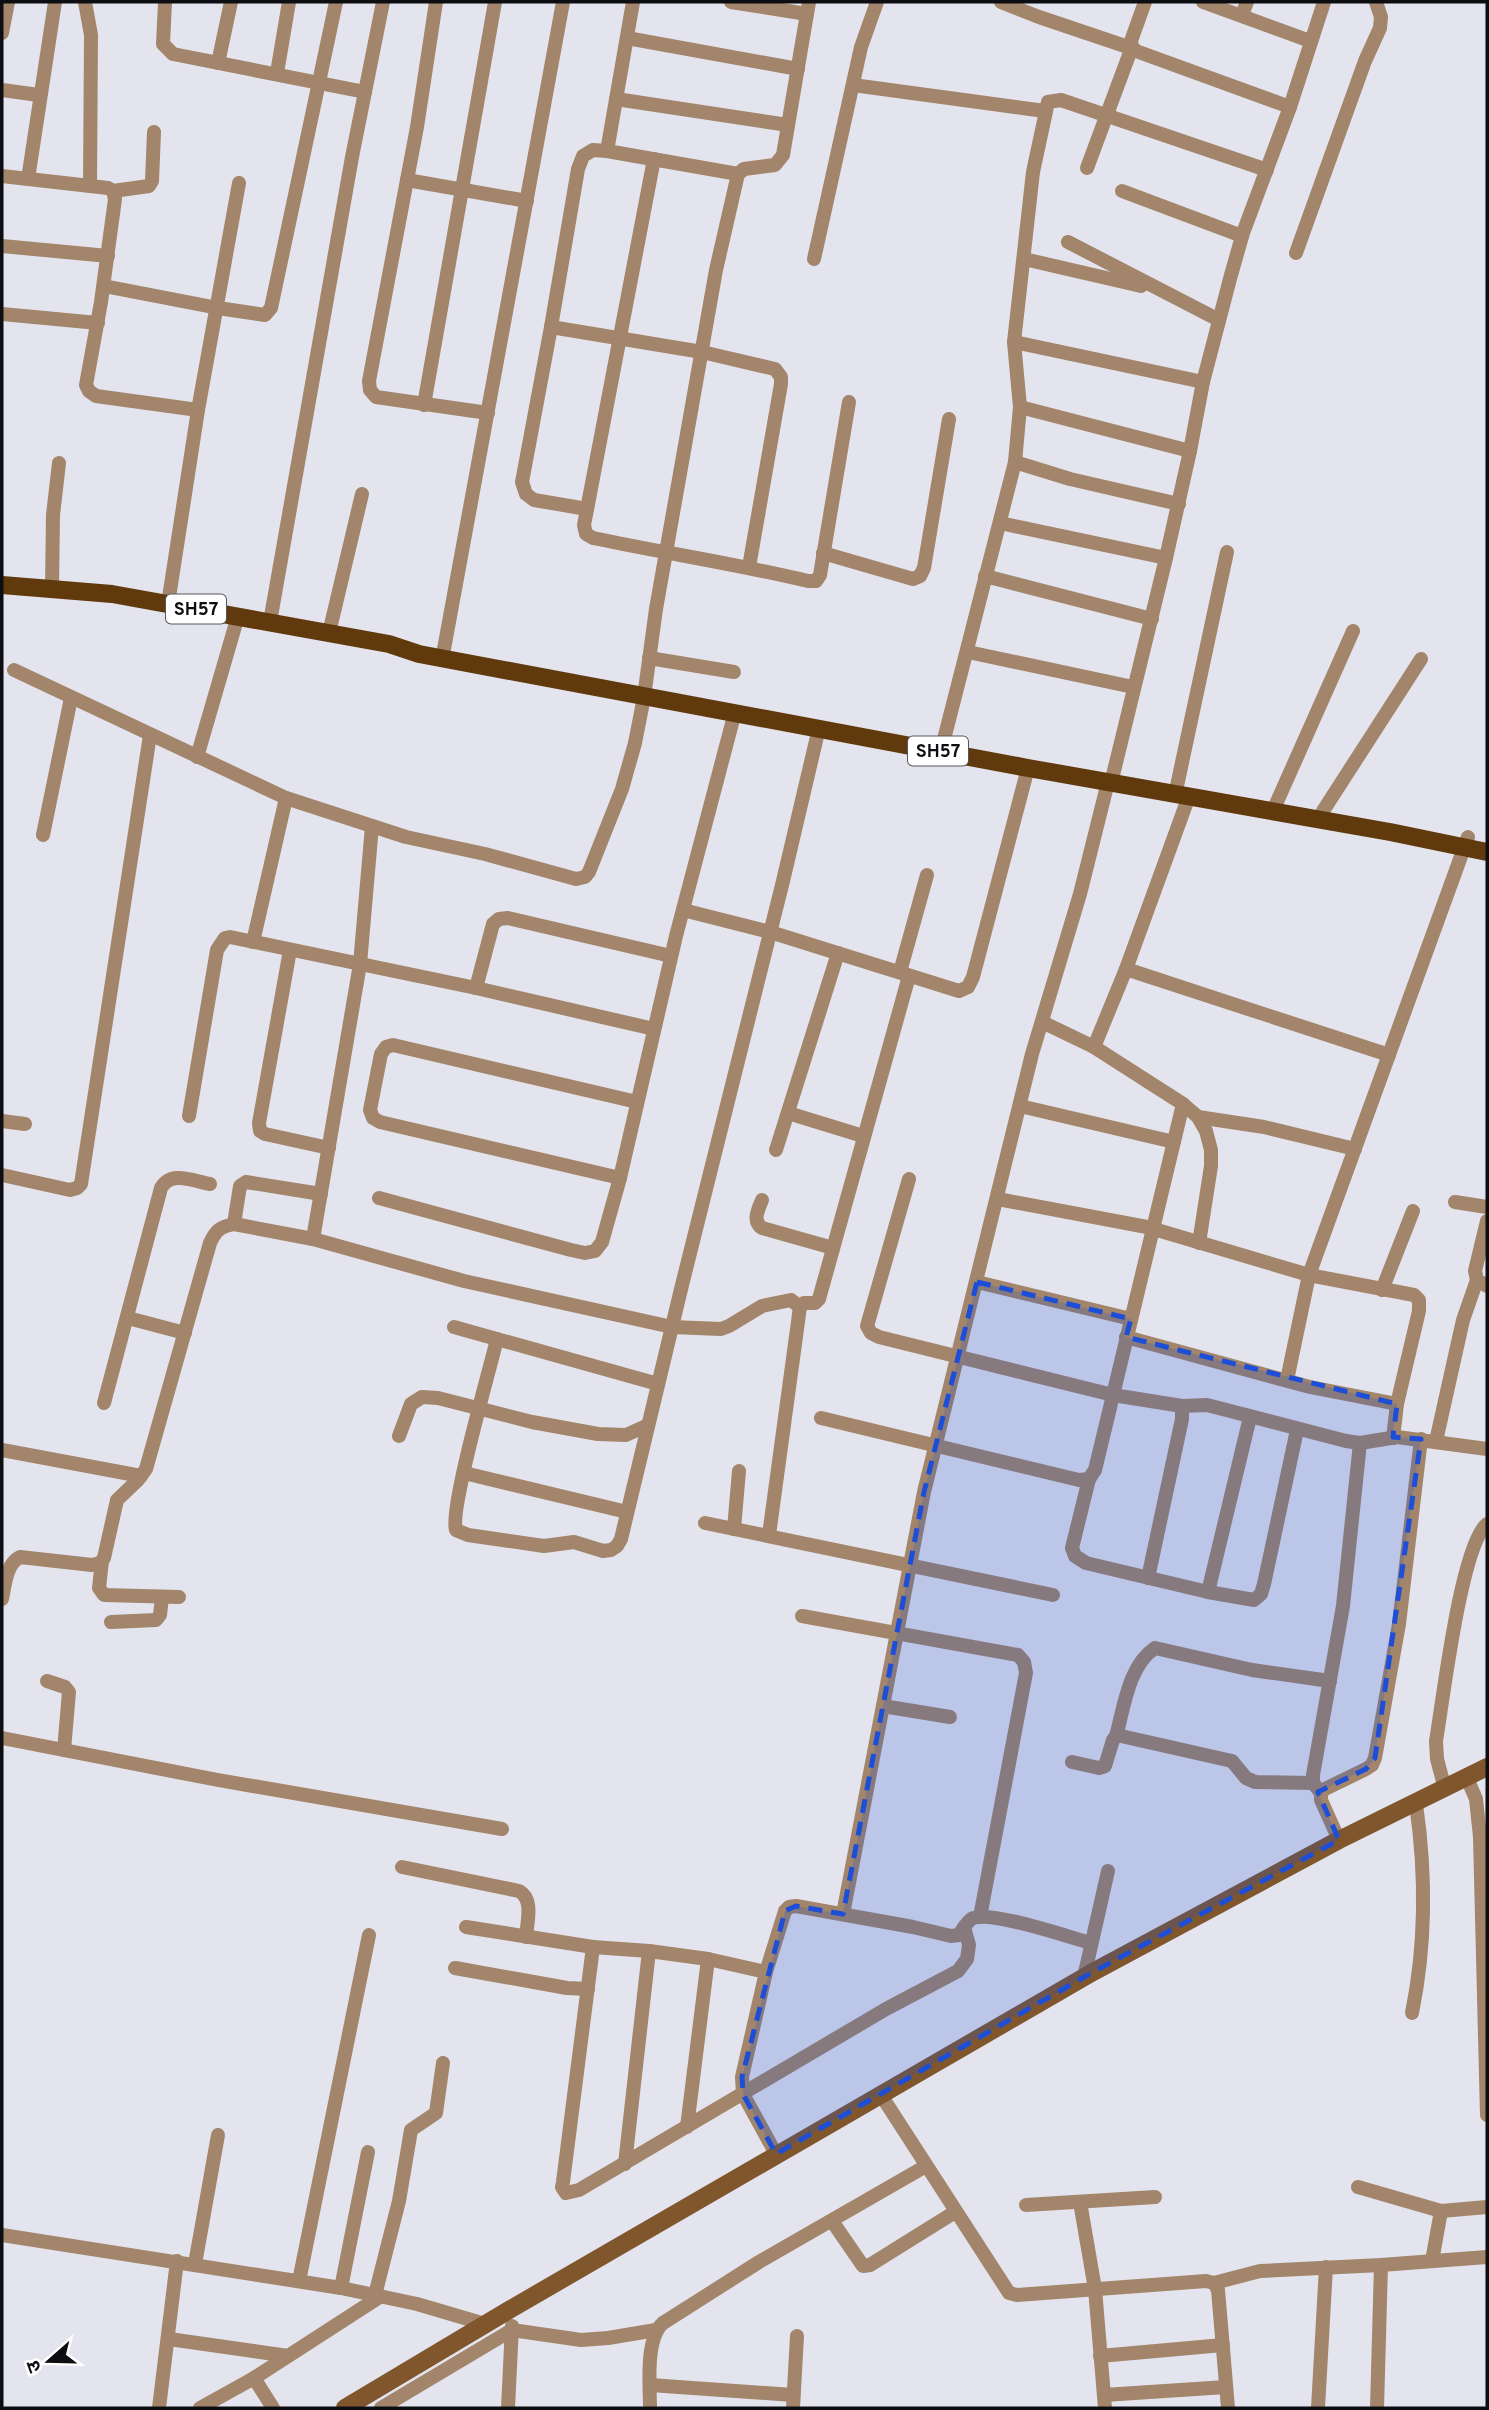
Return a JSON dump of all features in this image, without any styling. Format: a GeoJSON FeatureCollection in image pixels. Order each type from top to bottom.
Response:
{"type":"FeatureCollection","features":[{"type":"Feature","properties":{"kind":"main road","name":"SH57"},"geometry":{"type":"LineString","coordinates":[[2,584],[112,594],[389,644],[419,654],[645,692],[1111,779],[1323,811],[1466,842],[1487,852]]}},
{"type":"Feature","properties":{"kind":"main road","name":"SH57"},"geometry":{"type":"LineString","coordinates":[[389,644],[406,643],[443,649],[735,712],[819,728],[899,739]]}},
{"type":"Feature","properties":{"kind":"main road","name":"SH57"},"geometry":{"type":"LineString","coordinates":[[942,747],[1028,768],[1111,779]]}},
{"type":"Feature","properties":{"kind":"main road","name":"SH57"},"geometry":{"type":"LineString","coordinates":[[1183,791],[1390,832],[1466,842],[1487,841]]}},
{"type":"Feature","properties":{"kind":"street"},"geometry":{"type":"LineString","coordinates":[[2,33],[8,2]]}},
{"type":"Feature","properties":{"kind":"street"},"geometry":{"type":"LineString","coordinates":[[28,179],[55,2]]}},
{"type":"Feature","properties":{"kind":"street"},"geometry":{"type":"LineString","coordinates":[[85,2],[91,35],[90,186]]}},
{"type":"Feature","properties":{"kind":"street"},"geometry":{"type":"LineString","coordinates":[[165,2],[162,37],[168,51],[218,64],[365,92]]}},
{"type":"Feature","properties":{"kind":"street"},"geometry":{"type":"LineString","coordinates":[[218,64],[231,2]]}},
{"type":"Feature","properties":{"kind":"street"},"geometry":{"type":"LineString","coordinates":[[276,73],[289,2]]}},
{"type":"Feature","properties":{"kind":"street"},"geometry":{"type":"LineString","coordinates":[[104,286],[259,316],[265,315],[271,308],[336,2]]}},
{"type":"Feature","properties":{"kind":"street"},"geometry":{"type":"LineString","coordinates":[[270,622],[383,2]]}},
{"type":"Feature","properties":{"kind":"street"},"geometry":{"type":"LineString","coordinates":[[436,2],[407,180],[369,381],[370,390],[376,397],[488,413]]}},
{"type":"Feature","properties":{"kind":"street"},"geometry":{"type":"LineString","coordinates":[[424,405],[495,2]]}},
{"type":"Feature","properties":{"kind":"street"},"geometry":{"type":"LineString","coordinates":[[443,649],[563,2]]}},
{"type":"Feature","properties":{"kind":"street"},"geometry":{"type":"LineString","coordinates":[[607,151],[633,2]]}},
{"type":"Feature","properties":{"kind":"street"},"geometry":{"type":"LineString","coordinates":[[14,670],[286,798],[406,837],[485,854],[576,879],[585,877],[622,789],[635,743],[716,270],[738,174],[744,169],[775,166],[783,155],[808,8],[732,2]]}},
{"type":"Feature","properties":{"kind":"street"},"geometry":{"type":"LineString","coordinates":[[814,259],[860,47],[877,2]]}},
{"type":"Feature","properties":{"kind":"street"},"geometry":{"type":"LineString","coordinates":[[1002,2],[1290,107]]}},
{"type":"Feature","properties":{"kind":"street"},"geometry":{"type":"LineString","coordinates":[[1087,168],[1108,116],[1146,2]]}},
{"type":"Feature","properties":{"kind":"street"},"geometry":{"type":"LineString","coordinates":[[1203,2],[1244,9],[1310,41]]}},
{"type":"Feature","properties":{"kind":"street"},"geometry":{"type":"LineString","coordinates":[[843,1914],[910,1565],[936,1446],[1020,1106],[1080,894],[1152,619],[1191,451],[1203,382],[1242,236],[1290,107],[1324,2]]}},
{"type":"Feature","properties":{"kind":"street"},"geometry":{"type":"LineString","coordinates":[[1296,253],[1365,61],[1380,28],[1381,17],[1376,2]]}},
{"type":"Feature","properties":{"kind":"street"},"geometry":{"type":"LineString","coordinates":[[627,38],[798,69]]}},
{"type":"Feature","properties":{"kind":"street"},"geometry":{"type":"LineString","coordinates":[[852,85],[1045,111]]}},
{"type":"Feature","properties":{"kind":"street"},"geometry":{"type":"LineString","coordinates":[[2,90],[39,96]]}},
{"type":"Feature","properties":{"kind":"street"},"geometry":{"type":"LineString","coordinates":[[616,99],[788,125]]}},
{"type":"Feature","properties":{"kind":"street"},"geometry":{"type":"LineString","coordinates":[[942,747],[1015,462],[1020,407],[1014,342],[1033,172],[1048,102],[1056,99],[1267,170]]}},
{"type":"Feature","properties":{"kind":"street"},"geometry":{"type":"LineString","coordinates":[[113,191],[149,186],[152,181],[154,132]]}},
{"type":"Feature","properties":{"kind":"street"},"geometry":{"type":"LineString","coordinates":[[587,509],[534,500],[526,494],[522,482],[578,169],[583,156],[593,150],[607,151],[738,174]]}},
{"type":"Feature","properties":{"kind":"street"},"geometry":{"type":"LineString","coordinates":[[653,159],[584,525],[586,534],[593,538],[666,554],[816,581],[820,575],[849,402]]}},
{"type":"Feature","properties":{"kind":"street"},"geometry":{"type":"LineString","coordinates":[[2,176],[108,187],[113,191],[115,199],[104,286],[86,384],[89,391],[96,396],[198,410]]}},
{"type":"Feature","properties":{"kind":"street"},"geometry":{"type":"LineString","coordinates":[[407,180],[527,201]]}},
{"type":"Feature","properties":{"kind":"street"},"geometry":{"type":"LineString","coordinates":[[168,604],[198,410],[239,183]]}},
{"type":"Feature","properties":{"kind":"street"},"geometry":{"type":"LineString","coordinates":[[1122,191],[1242,236]]}},
{"type":"Feature","properties":{"kind":"street"},"geometry":{"type":"LineString","coordinates":[[1068,243],[1219,320]]}},
{"type":"Feature","properties":{"kind":"street"},"geometry":{"type":"LineString","coordinates":[[2,246],[108,256]]}},
{"type":"Feature","properties":{"kind":"street"},"geometry":{"type":"LineString","coordinates":[[1024,259],[1166,292]]}},
{"type":"Feature","properties":{"kind":"street"},"geometry":{"type":"LineString","coordinates":[[2,314],[98,323]]}},
{"type":"Feature","properties":{"kind":"street"},"geometry":{"type":"LineString","coordinates":[[551,327],[702,352],[775,369],[781,377],[749,567]]}},
{"type":"Feature","properties":{"kind":"street"},"geometry":{"type":"LineString","coordinates":[[1014,342],[1203,382]]}},
{"type":"Feature","properties":{"kind":"street"},"geometry":{"type":"LineString","coordinates":[[1020,407],[1191,451]]}},
{"type":"Feature","properties":{"kind":"street"},"geometry":{"type":"LineString","coordinates":[[823,553],[913,579],[920,576],[924,568],[949,419]]}},
{"type":"Feature","properties":{"kind":"street"},"geometry":{"type":"LineString","coordinates":[[1015,462],[1070,479],[1179,504]]}},
{"type":"Feature","properties":{"kind":"street"},"geometry":{"type":"LineString","coordinates":[[52,589],[53,515],[59,464]]}},
{"type":"Feature","properties":{"kind":"street"},"geometry":{"type":"LineString","coordinates":[[329,633],[362,494]]}},
{"type":"Feature","properties":{"kind":"street"},"geometry":{"type":"LineString","coordinates":[[1000,523],[1166,558]]}},
{"type":"Feature","properties":{"kind":"street"},"geometry":{"type":"LineString","coordinates":[[1094,1047],[1126,968],[1183,791],[1227,552]]}},
{"type":"Feature","properties":{"kind":"street"},"geometry":{"type":"LineString","coordinates":[[985,576],[1152,619]]}},
{"type":"Feature","properties":{"kind":"street"},"geometry":{"type":"LineString","coordinates":[[197,757],[238,617]]}},
{"type":"Feature","properties":{"kind":"street"},"geometry":{"type":"LineString","coordinates":[[1276,804],[1353,631]]}},
{"type":"Feature","properties":{"kind":"street"},"geometry":{"type":"LineString","coordinates":[[968,652],[1133,687]]}},
{"type":"Feature","properties":{"kind":"street"},"geometry":{"type":"LineString","coordinates":[[649,658],[734,672]]}},
{"type":"Feature","properties":{"kind":"street"},"geometry":{"type":"LineString","coordinates":[[1323,811],[1421,659]]}},
{"type":"Feature","properties":{"kind":"street"},"geometry":{"type":"LineString","coordinates":[[43,835],[71,698]]}},
{"type":"Feature","properties":{"kind":"street"},"geometry":{"type":"LineString","coordinates":[[379,1198],[585,1253],[595,1251],[602,1242],[620,1178],[682,910],[735,712]]}},
{"type":"Feature","properties":{"kind":"street"},"geometry":{"type":"LineString","coordinates":[[497,1339],[464,1473],[456,1530],[468,1535],[544,1546],[574,1542],[603,1551],[611,1550],[621,1539],[819,728]]}},
{"type":"Feature","properties":{"kind":"street"},"geometry":{"type":"LineString","coordinates":[[2,1175],[70,1190],[80,1184],[150,735]]}},
{"type":"Feature","properties":{"kind":"street"},"geometry":{"type":"LineString","coordinates":[[682,910],[770,932],[959,991],[968,987],[973,977],[1028,768]]}},
{"type":"Feature","properties":{"kind":"street"},"geometry":{"type":"LineString","coordinates":[[253,942],[286,798]]}},
{"type":"Feature","properties":{"kind":"street"},"geometry":{"type":"LineString","coordinates":[[313,1239],[360,964],[372,826]]}},
{"type":"Feature","properties":{"kind":"street"},"geometry":{"type":"LineString","coordinates":[[1287,1380],[1309,1275],[1466,842]]}},
{"type":"Feature","properties":{"kind":"street"},"geometry":{"type":"LineString","coordinates":[[769,1535],[800,1307],[804,1303],[815,1303],[819,1299],[863,1136],[927,875]]}},
{"type":"Feature","properties":{"kind":"street"},"geometry":{"type":"LineString","coordinates":[[476,988],[493,924],[499,919],[508,918],[671,956]]}},
{"type":"Feature","properties":{"kind":"street"},"geometry":{"type":"LineString","coordinates":[[189,1116],[217,950],[225,938],[476,988],[654,1029]]}},
{"type":"Feature","properties":{"kind":"street"},"geometry":{"type":"LineString","coordinates":[[290,950],[259,1123],[265,1134],[329,1147]]}},
{"type":"Feature","properties":{"kind":"street"},"geometry":{"type":"LineString","coordinates":[[776,1150],[838,953]]}},
{"type":"Feature","properties":{"kind":"street"},"geometry":{"type":"LineString","coordinates":[[1126,968],[1389,1055]]}},
{"type":"Feature","properties":{"kind":"street"},"geometry":{"type":"LineString","coordinates":[[1042,1022],[1094,1047],[1183,1104],[1198,1117],[1206,1131],[1211,1150],[1199,1243]]}},
{"type":"Feature","properties":{"kind":"street"},"geometry":{"type":"LineString","coordinates":[[620,1178],[380,1122],[373,1118],[370,1110],[381,1054],[386,1047],[393,1045],[637,1102]]}},
{"type":"Feature","properties":{"kind":"street"},"geometry":{"type":"LineString","coordinates":[[1183,1104],[1095,1470],[1089,1479],[1072,1548],[1075,1556],[1086,1563],[1244,1600],[1254,1600],[1261,1594],[1297,1430]]}},
{"type":"Feature","properties":{"kind":"street"},"geometry":{"type":"LineString","coordinates":[[1020,1106],[1174,1142]]}},
{"type":"Feature","properties":{"kind":"street"},"geometry":{"type":"LineString","coordinates":[[788,1113],[863,1136]]}},
{"type":"Feature","properties":{"kind":"street"},"geometry":{"type":"LineString","coordinates":[[1198,1117],[1264,1127],[1355,1149]]}},
{"type":"Feature","properties":{"kind":"street"},"geometry":{"type":"LineString","coordinates":[[2,1121],[25,1124]]}},
{"type":"Feature","properties":{"kind":"street"},"geometry":{"type":"LineString","coordinates":[[104,1403],[161,1188],[165,1181],[173,1177],[210,1184]]}},
{"type":"Feature","properties":{"kind":"street"},"geometry":{"type":"LineString","coordinates":[[909,1179],[867,1326],[871,1334],[1112,1395],[1182,1406],[1207,1405],[1326,1438],[1360,1443],[1392,1438],[1429,1440],[1487,1449]]}},
{"type":"Feature","properties":{"kind":"street"},"geometry":{"type":"LineString","coordinates":[[234,1224],[240,1186],[246,1182],[321,1194]]}},
{"type":"Feature","properties":{"kind":"street"},"geometry":{"type":"LineString","coordinates":[[998,1199],[1152,1229],[1309,1275],[1414,1295],[1419,1300],[1419,1311],[1397,1404],[1392,1438]]}},
{"type":"Feature","properties":{"kind":"street"},"geometry":{"type":"LineString","coordinates":[[762,1200],[756,1219],[757,1225],[833,1248]]}},
{"type":"Feature","properties":{"kind":"street"},"geometry":{"type":"LineString","coordinates":[[1455,1202],[1487,1207]]}},
{"type":"Feature","properties":{"kind":"street"},"geometry":{"type":"LineString","coordinates":[[1382,1290],[1413,1211]]}},
{"type":"Feature","properties":{"kind":"street"},"geometry":{"type":"LineString","coordinates":[[1116,1736],[1232,1761],[1247,1778],[1255,1782],[1325,1788],[1372,1765],[1399,1624],[1429,1440],[1463,1321],[1482,1283],[1475,1271],[1487,1221]]}},
{"type":"Feature","properties":{"kind":"street"},"geometry":{"type":"LineString","coordinates":[[179,1597],[104,1595],[99,1588],[102,1561],[106,1555],[117,1500],[146,1469],[216,1231],[234,1224],[313,1239],[464,1281],[672,1326],[720,1329],[769,1303],[791,1300],[800,1307]]}},
{"type":"Feature","properties":{"kind":"street"},"geometry":{"type":"LineString","coordinates":[[977,1282],[1131,1319]]}},
{"type":"Feature","properties":{"kind":"street"},"geometry":{"type":"LineString","coordinates":[[128,1318],[185,1333]]}},
{"type":"Feature","properties":{"kind":"street"},"geometry":{"type":"LineString","coordinates":[[454,1327],[658,1384]]}},
{"type":"Feature","properties":{"kind":"street"},"geometry":{"type":"LineString","coordinates":[[1126,1337],[1287,1380],[1397,1404]]}},
{"type":"Feature","properties":{"kind":"street"},"geometry":{"type":"LineString","coordinates":[[399,1436],[411,1404],[422,1397],[439,1398],[532,1422],[598,1434],[626,1435],[648,1425]]}},
{"type":"Feature","properties":{"kind":"street"},"geometry":{"type":"LineString","coordinates":[[1148,1578],[1182,1419],[1182,1406]]}},
{"type":"Feature","properties":{"kind":"street"},"geometry":{"type":"LineString","coordinates":[[1208,1592],[1250,1417]]}},
{"type":"Feature","properties":{"kind":"street"},"geometry":{"type":"LineString","coordinates":[[821,1418],[1079,1480],[1089,1479]]}},
{"type":"Feature","properties":{"kind":"street"},"geometry":{"type":"LineString","coordinates":[[1339,1840],[1317,1788],[1330,1681],[1343,1606],[1360,1443]]}},
{"type":"Feature","properties":{"kind":"street"},"geometry":{"type":"LineString","coordinates":[[2,1450],[141,1476]]}},
{"type":"Feature","properties":{"kind":"street"},"geometry":{"type":"LineString","coordinates":[[734,1529],[739,1471]]}},
{"type":"Feature","properties":{"kind":"street"},"geometry":{"type":"LineString","coordinates":[[464,1473],[627,1512]]}},
{"type":"Feature","properties":{"kind":"street"},"geometry":{"type":"LineString","coordinates":[[705,1523],[1053,1595]]}},
{"type":"Feature","properties":{"kind":"street"},"geometry":{"type":"LineString","coordinates":[[1445,1789],[1437,1759],[1436,1741],[1457,1605],[1477,1537],[1487,1524]]}},
{"type":"Feature","properties":{"kind":"street"},"geometry":{"type":"LineString","coordinates":[[2,1599],[10,1566],[20,1557],[92,1565],[102,1561]]}},
{"type":"Feature","properties":{"kind":"street"},"geometry":{"type":"LineString","coordinates":[[111,1622],[156,1620],[160,1615],[162,1597]]}},
{"type":"Feature","properties":{"kind":"street"},"geometry":{"type":"LineString","coordinates":[[802,1616],[1018,1655],[1024,1662],[1027,1673],[979,1917]]}},
{"type":"Feature","properties":{"kind":"street"},"geometry":{"type":"LineString","coordinates":[[1072,1762],[1099,1768],[1105,1766],[1134,1674],[1147,1653],[1155,1648],[1252,1670],[1330,1681]]}},
{"type":"Feature","properties":{"kind":"street"},"geometry":{"type":"LineString","coordinates":[[47,1681],[65,1687],[69,1692],[64,1750]]}},
{"type":"Feature","properties":{"kind":"street"},"geometry":{"type":"LineString","coordinates":[[883,1706],[950,1717]]}},
{"type":"Feature","properties":{"kind":"street"},"geometry":{"type":"LineString","coordinates":[[2,1738],[218,1780],[502,1829]]}},
{"type":"Feature","properties":{"kind":"street"},"geometry":{"type":"LineString","coordinates":[[345,2408],[776,2154],[1084,1977],[1339,1840],[1487,1767]]}},
{"type":"Feature","properties":{"kind":"street"},"geometry":{"type":"LineString","coordinates":[[1467,1778],[1476,1798],[1484,1839],[1487,2115]]}},
{"type":"Feature","properties":{"kind":"street"},"geometry":{"type":"LineString","coordinates":[[1412,2013],[1419,1976],[1423,1849],[1416,1804]]}},
{"type":"Feature","properties":{"kind":"street"},"geometry":{"type":"LineString","coordinates":[[402,1867],[525,1894],[528,1900],[526,1937]]}},
{"type":"Feature","properties":{"kind":"street"},"geometry":{"type":"LineString","coordinates":[[1084,1977],[1108,1871]]}},
{"type":"Feature","properties":{"kind":"street"},"geometry":{"type":"LineString","coordinates":[[776,2154],[743,2094],[742,2077],[766,1972],[785,1911],[789,1907],[843,1914],[951,1936],[959,1935],[969,1921],[979,1917],[998,1918],[1091,1943]]}},
{"type":"Feature","properties":{"kind":"street"},"geometry":{"type":"LineString","coordinates":[[466,1927],[593,1947],[708,1959],[766,1972]]}},
{"type":"Feature","properties":{"kind":"street"},"geometry":{"type":"LineString","coordinates":[[593,1947],[562,2182],[564,2191],[571,2193],[625,2164],[886,2009],[958,1971],[967,1959],[969,1945],[964,1927]]}},
{"type":"Feature","properties":{"kind":"street"},"geometry":{"type":"LineString","coordinates":[[299,2281],[369,1934]]}},
{"type":"Feature","properties":{"kind":"street"},"geometry":{"type":"LineString","coordinates":[[625,2164],[649,1951]]}},
{"type":"Feature","properties":{"kind":"street"},"geometry":{"type":"LineString","coordinates":[[687,2127],[708,1959]]}},
{"type":"Feature","properties":{"kind":"street"},"geometry":{"type":"LineString","coordinates":[[455,1968],[567,1988],[588,1989]]}},
{"type":"Feature","properties":{"kind":"street"},"geometry":{"type":"LineString","coordinates":[[200,2408],[254,2378],[378,2295],[409,2136],[415,2126],[436,2113],[443,2063]]}},
{"type":"Feature","properties":{"kind":"street"},"geometry":{"type":"LineString","coordinates":[[881,2095],[1009,2293],[1206,2281],[1214,2283],[1240,2274],[1260,2271],[1487,2257]]}},
{"type":"Feature","properties":{"kind":"street"},"geometry":{"type":"LineString","coordinates":[[195,2264],[218,2135]]}},
{"type":"Feature","properties":{"kind":"street"},"geometry":{"type":"LineString","coordinates":[[341,2288],[368,2152]]}},
{"type":"Feature","properties":{"kind":"street"},"geometry":{"type":"LineString","coordinates":[[381,2408],[512,2330],[581,2340],[656,2330],[759,2262],[926,2166]]}},
{"type":"Feature","properties":{"kind":"street"},"geometry":{"type":"LineString","coordinates":[[1358,2187],[1441,2211],[1487,2207]]}},
{"type":"Feature","properties":{"kind":"street"},"geometry":{"type":"LineString","coordinates":[[1026,2205],[1155,2197]]}},
{"type":"Feature","properties":{"kind":"street"},"geometry":{"type":"LineString","coordinates":[[1080,2202],[1095,2289],[1104,2402],[1226,2387]]}},
{"type":"Feature","properties":{"kind":"street"},"geometry":{"type":"LineString","coordinates":[[1432,2261],[1441,2211]]}},
{"type":"Feature","properties":{"kind":"street"},"geometry":{"type":"LineString","coordinates":[[832,2221],[863,2266],[870,2265],[955,2212]]}},
{"type":"Feature","properties":{"kind":"street"},"geometry":{"type":"LineString","coordinates":[[2,2235],[341,2288],[417,2304],[485,2324]]}},
{"type":"Feature","properties":{"kind":"street"},"geometry":{"type":"LineString","coordinates":[[159,2408],[177,2261]]}},
{"type":"Feature","properties":{"kind":"street"},"geometry":{"type":"LineString","coordinates":[[1377,2408],[1381,2265]]}},
{"type":"Feature","properties":{"kind":"street"},"geometry":{"type":"LineString","coordinates":[[1318,2408],[1326,2267]]}},
{"type":"Feature","properties":{"kind":"street"},"geometry":{"type":"LineString","coordinates":[[1214,2283],[1218,2290],[1228,2408]]}},
{"type":"Feature","properties":{"kind":"street"},"geometry":{"type":"LineString","coordinates":[[508,2408],[513,2308]]}},
{"type":"Feature","properties":{"kind":"street"},"geometry":{"type":"LineString","coordinates":[[650,2408],[652,2341],[656,2330]]}},
{"type":"Feature","properties":{"kind":"street"},"geometry":{"type":"LineString","coordinates":[[650,2385],[793,2402],[797,2336]]}},
{"type":"Feature","properties":{"kind":"street"},"geometry":{"type":"LineString","coordinates":[[169,2339],[288,2356]]}},
{"type":"Feature","properties":{"kind":"street"},"geometry":{"type":"LineString","coordinates":[[1100,2356],[1223,2345]]}},
{"type":"Feature","properties":{"kind":"street"},"geometry":{"type":"LineString","coordinates":[[254,2378],[273,2408]]}},
{"type":"Feature","properties":{"kind":"highlighted area"},"geometry":{"type":"Polygon","coordinates":[[[977,1282],[1131,1319],[1126,1337],[1397,1404],[1393,1437],[1421,1439],[1375,1758],[1366,1769],[1318,1792],[1339,1840],[1093,1972],[776,2154],[743,2094],[742,2077],[785,1911],[796,1906],[843,1914],[924,1492],[977,1282]]]}}]}
